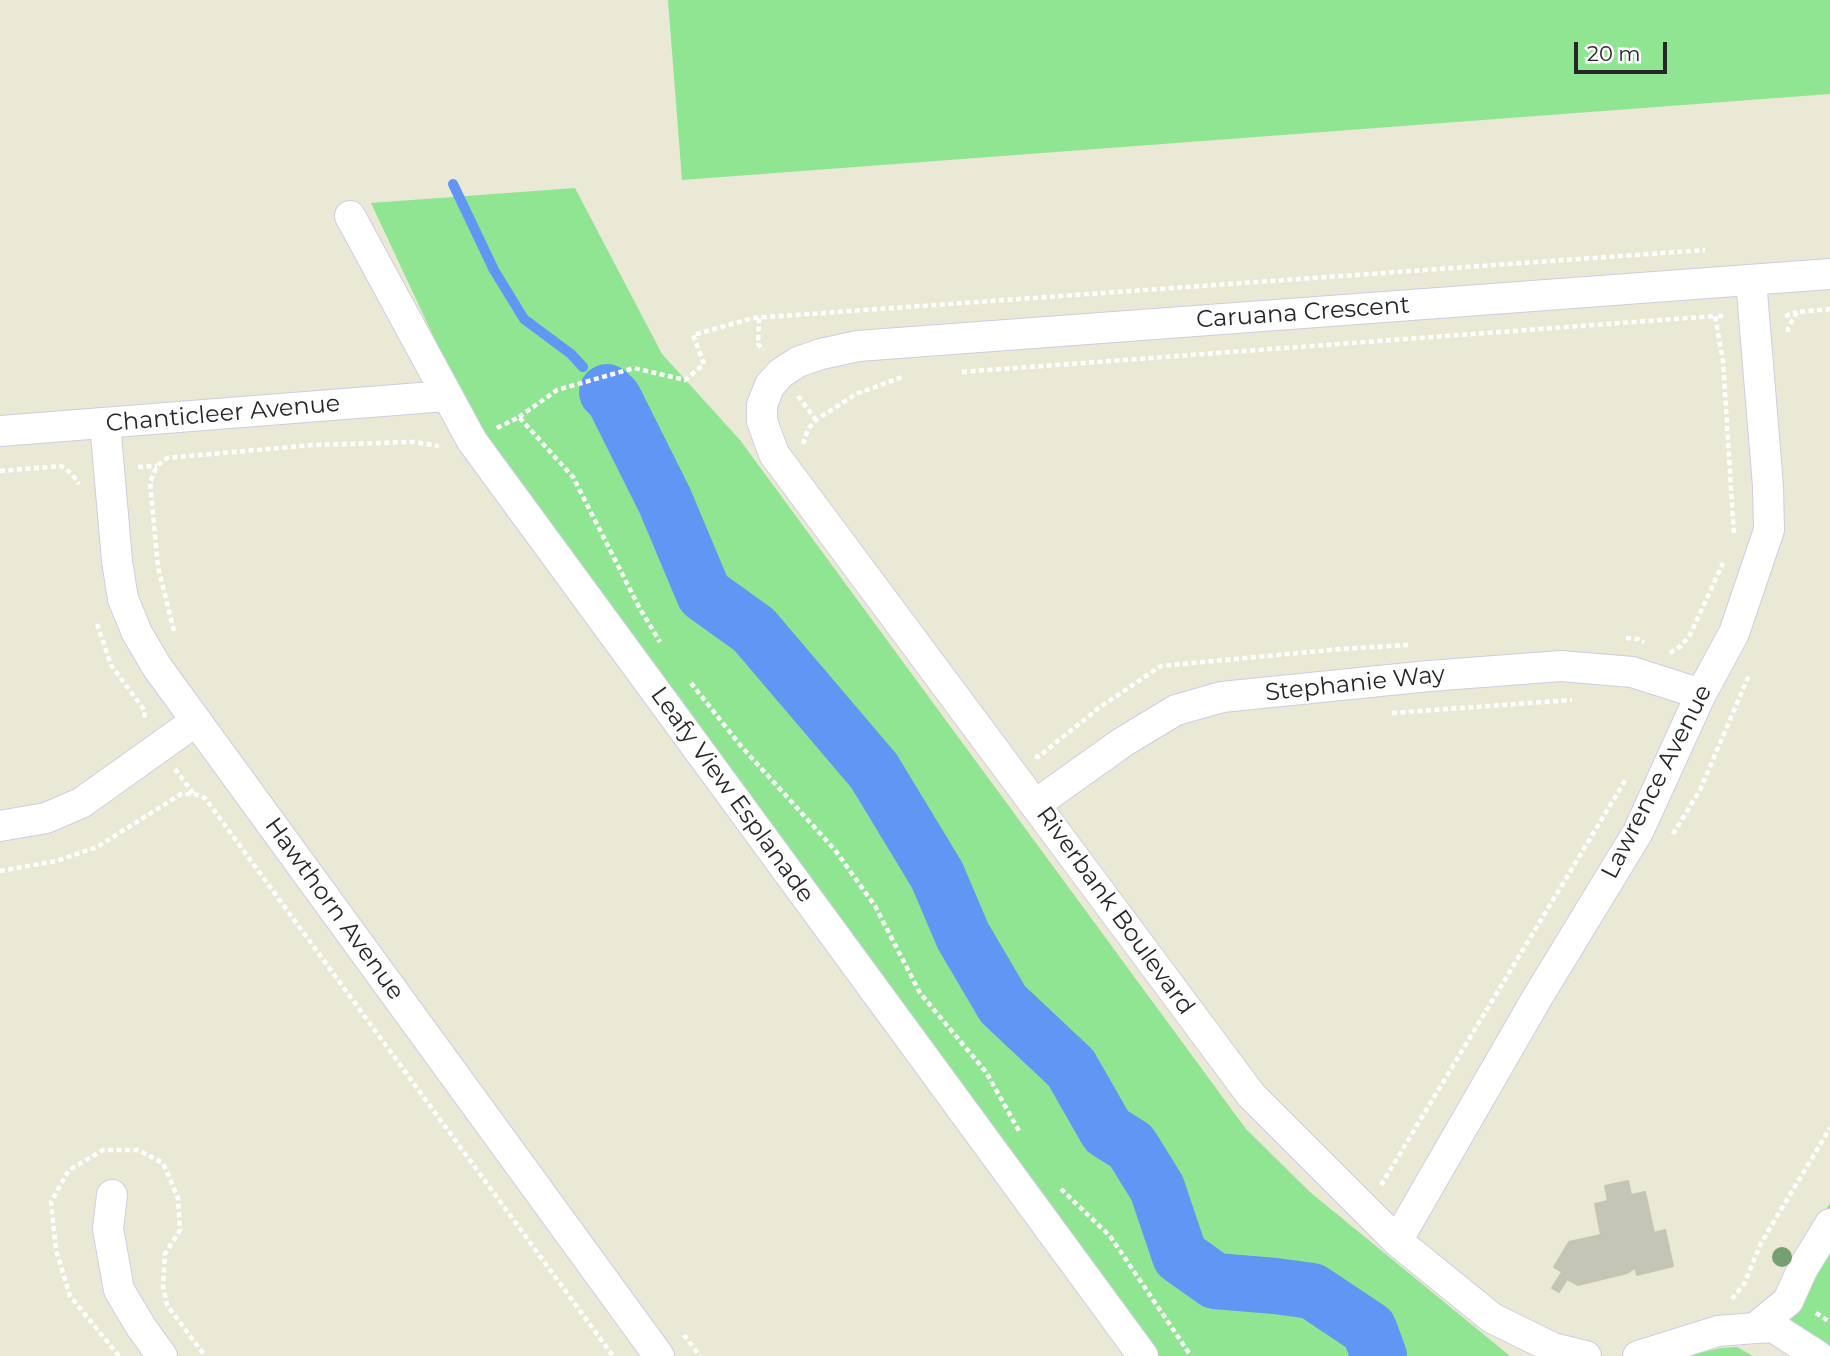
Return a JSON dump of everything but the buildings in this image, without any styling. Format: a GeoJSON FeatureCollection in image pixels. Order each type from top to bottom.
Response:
{"type":"FeatureCollection","features":[{"type":"Feature","properties":{"kind":"street","name":"Leafy View Esplanade"},"geometry":{"type":"LineString","coordinates":[[350,216],[472,441],[1143,1356]]}},
{"type":"Feature","properties":{"kind":"street","name":"Caruana Crescent"},"geometry":{"type":"LineString","coordinates":[[781,373],[809,358],[858,346],[1830,274]]}},
{"type":"Feature","properties":{"kind":"street","name":"Lawrence Avenue"},"geometry":{"type":"LineString","coordinates":[[1397,1241],[1537,998],[1638,832],[1701,694],[1734,633],[1769,530],[1768,485],[1751,280]]}},
{"type":"Feature","properties":{"kind":"street","name":"Riverbank Boulevard"},"geometry":{"type":"LineString","coordinates":[[781,373],[770,385],[762,405],[762,421],[774,454],[1251,1095],[1397,1241],[1492,1318],[1553,1348],[1586,1356]]}},
{"type":"Feature","properties":{"kind":"street","name":"Chanticleer Avenue"},"geometry":{"type":"LineString","coordinates":[[0,431],[446,396]]}},
{"type":"Feature","properties":{"kind":"street","name":"Hawthorn Avenue"},"geometry":{"type":"LineString","coordinates":[[105,424],[123,599],[137,633],[157,667],[659,1356]]}},
{"type":"Feature","properties":{"kind":"street","name":"Stephanie Way"},"geometry":{"type":"LineString","coordinates":[[1036,804],[1123,742],[1176,710],[1222,697],[1561,666],[1632,671],[1701,694]]}},
{"type":"Feature","properties":{"kind":"street"},"geometry":{"type":"LineString","coordinates":[[0,826],[46,818],[81,803],[196,721]]}},
{"type":"Feature","properties":{"kind":"street"},"geometry":{"type":"LineString","coordinates":[[112,1195],[108,1229],[119,1290],[141,1328],[162,1356]]}},
{"type":"Feature","properties":{"kind":"street"},"geometry":{"type":"LineString","coordinates":[[1755,1328],[1788,1301],[1802,1270],[1830,1224]]}},
{"type":"Feature","properties":{"kind":"street"},"geometry":{"type":"LineString","coordinates":[[1638,1356],[1718,1331],[1773,1327],[1818,1356]]}},
{"type":"Feature","properties":{"kind":"path"},"geometry":{"type":"LineString","coordinates":[[472,441],[519,417],[557,390],[634,368],[685,380],[704,363],[693,335],[753,318],[1711,249]]}},
{"type":"Feature","properties":{"kind":"path"},"geometry":{"type":"LineString","coordinates":[[955,372],[1715,316],[1783,317],[1797,312],[1830,309]]}},
{"type":"Feature","properties":{"kind":"path"},"geometry":{"type":"LineString","coordinates":[[1789,342],[1788,328],[1797,312]]}},
{"type":"Feature","properties":{"kind":"path"},"geometry":{"type":"LineString","coordinates":[[1715,316],[1723,361],[1734,536],[1730,547]]}},
{"type":"Feature","properties":{"kind":"path"},"geometry":{"type":"LineString","coordinates":[[801,453],[808,429],[826,414],[856,394],[902,376],[915,375]]}},
{"type":"Feature","properties":{"kind":"path"},"geometry":{"type":"LineString","coordinates":[[519,417],[573,477],[639,607],[661,643]]}},
{"type":"Feature","properties":{"kind":"path"},"geometry":{"type":"LineString","coordinates":[[176,641],[158,568],[149,482],[167,458],[313,445],[413,442],[439,446]]}},
{"type":"Feature","properties":{"kind":"path"},"geometry":{"type":"LineString","coordinates":[[0,471],[61,466],[71,473],[82,488]]}},
{"type":"Feature","properties":{"kind":"path"},"geometry":{"type":"LineString","coordinates":[[1666,656],[1681,646],[1690,635],[1725,558]]}},
{"type":"Feature","properties":{"kind":"path"},"geometry":{"type":"LineString","coordinates":[[96,618],[111,665],[145,711],[144,728]]}},
{"type":"Feature","properties":{"kind":"path"},"geometry":{"type":"LineString","coordinates":[[1614,638],[1638,639],[1648,644]]}},
{"type":"Feature","properties":{"kind":"path"},"geometry":{"type":"LineString","coordinates":[[1030,755],[1038,757],[1100,707],[1161,666],[1410,645]]}},
{"type":"Feature","properties":{"kind":"path"},"geometry":{"type":"LineString","coordinates":[[1671,838],[1700,790],[1752,668]]}},
{"type":"Feature","properties":{"kind":"path"},"geometry":{"type":"LineString","coordinates":[[683,674],[741,746],[835,850],[875,906],[920,993],[986,1072],[1022,1136]]}},
{"type":"Feature","properties":{"kind":"path"},"geometry":{"type":"LineString","coordinates":[[1382,714],[1580,699]]}},
{"type":"Feature","properties":{"kind":"path"},"geometry":{"type":"LineString","coordinates":[[1378,1185],[1383,1185],[1630,772]]}},
{"type":"Feature","properties":{"kind":"path"},"geometry":{"type":"LineString","coordinates":[[0,871],[56,861],[97,847],[181,793],[205,798],[613,1356]]}},
{"type":"Feature","properties":{"kind":"path"},"geometry":{"type":"LineString","coordinates":[[1730,1301],[1744,1284],[1761,1243],[1830,1128]]}},
{"type":"Feature","properties":{"kind":"path"},"geometry":{"type":"LineString","coordinates":[[1059,1187],[1110,1236],[1191,1356]]}},
{"type":"Feature","properties":{"kind":"path"},"geometry":{"type":"LineString","coordinates":[[1810,1308],[1830,1322]]}},
{"type":"Feature","properties":{"kind":"path"},"geometry":{"type":"LineString","coordinates":[[684,1334],[700,1356]]}},
{"type":"Feature","properties":{"kind":"green space"},"geometry":{"type":"Polygon","coordinates":[[[668,0],[1830,0],[1830,94],[682,180],[668,0]]]}},
{"type":"Feature","properties":{"kind":"green space"},"geometry":{"type":"Polygon","coordinates":[[[575,188],[662,354],[740,440],[1246,1129],[1310,1192],[1510,1356],[1153,1356],[474,423],[371,203],[575,188]]]}},
{"type":"Feature","properties":{"kind":"green space"},"geometry":{"type":"Polygon","coordinates":[[[1830,1203],[1830,1356],[1790,1339],[1785,1277],[1830,1203]]]}},
{"type":"Feature","properties":{"kind":"green space"},"geometry":{"type":"Polygon","coordinates":[[[1737,1347],[1753,1356],[1687,1356],[1721,1348],[1737,1347]]]}},
{"type":"Feature","properties":{"kind":"waterway"},"geometry":{"type":"LineString","coordinates":[[453,184],[494,270],[524,319],[571,354],[583,367]]}},
{"type":"Feature","properties":{"kind":"waterway"},"geometry":{"type":"LineString","coordinates":[[607,392],[614,399],[665,501],[704,594],[754,630],[874,771],[937,875],[963,936],[1003,1004],[1071,1068],[1107,1131],[1131,1146],[1157,1188],[1180,1256],[1215,1281],[1312,1291],[1369,1329],[1379,1356]]}}]}
